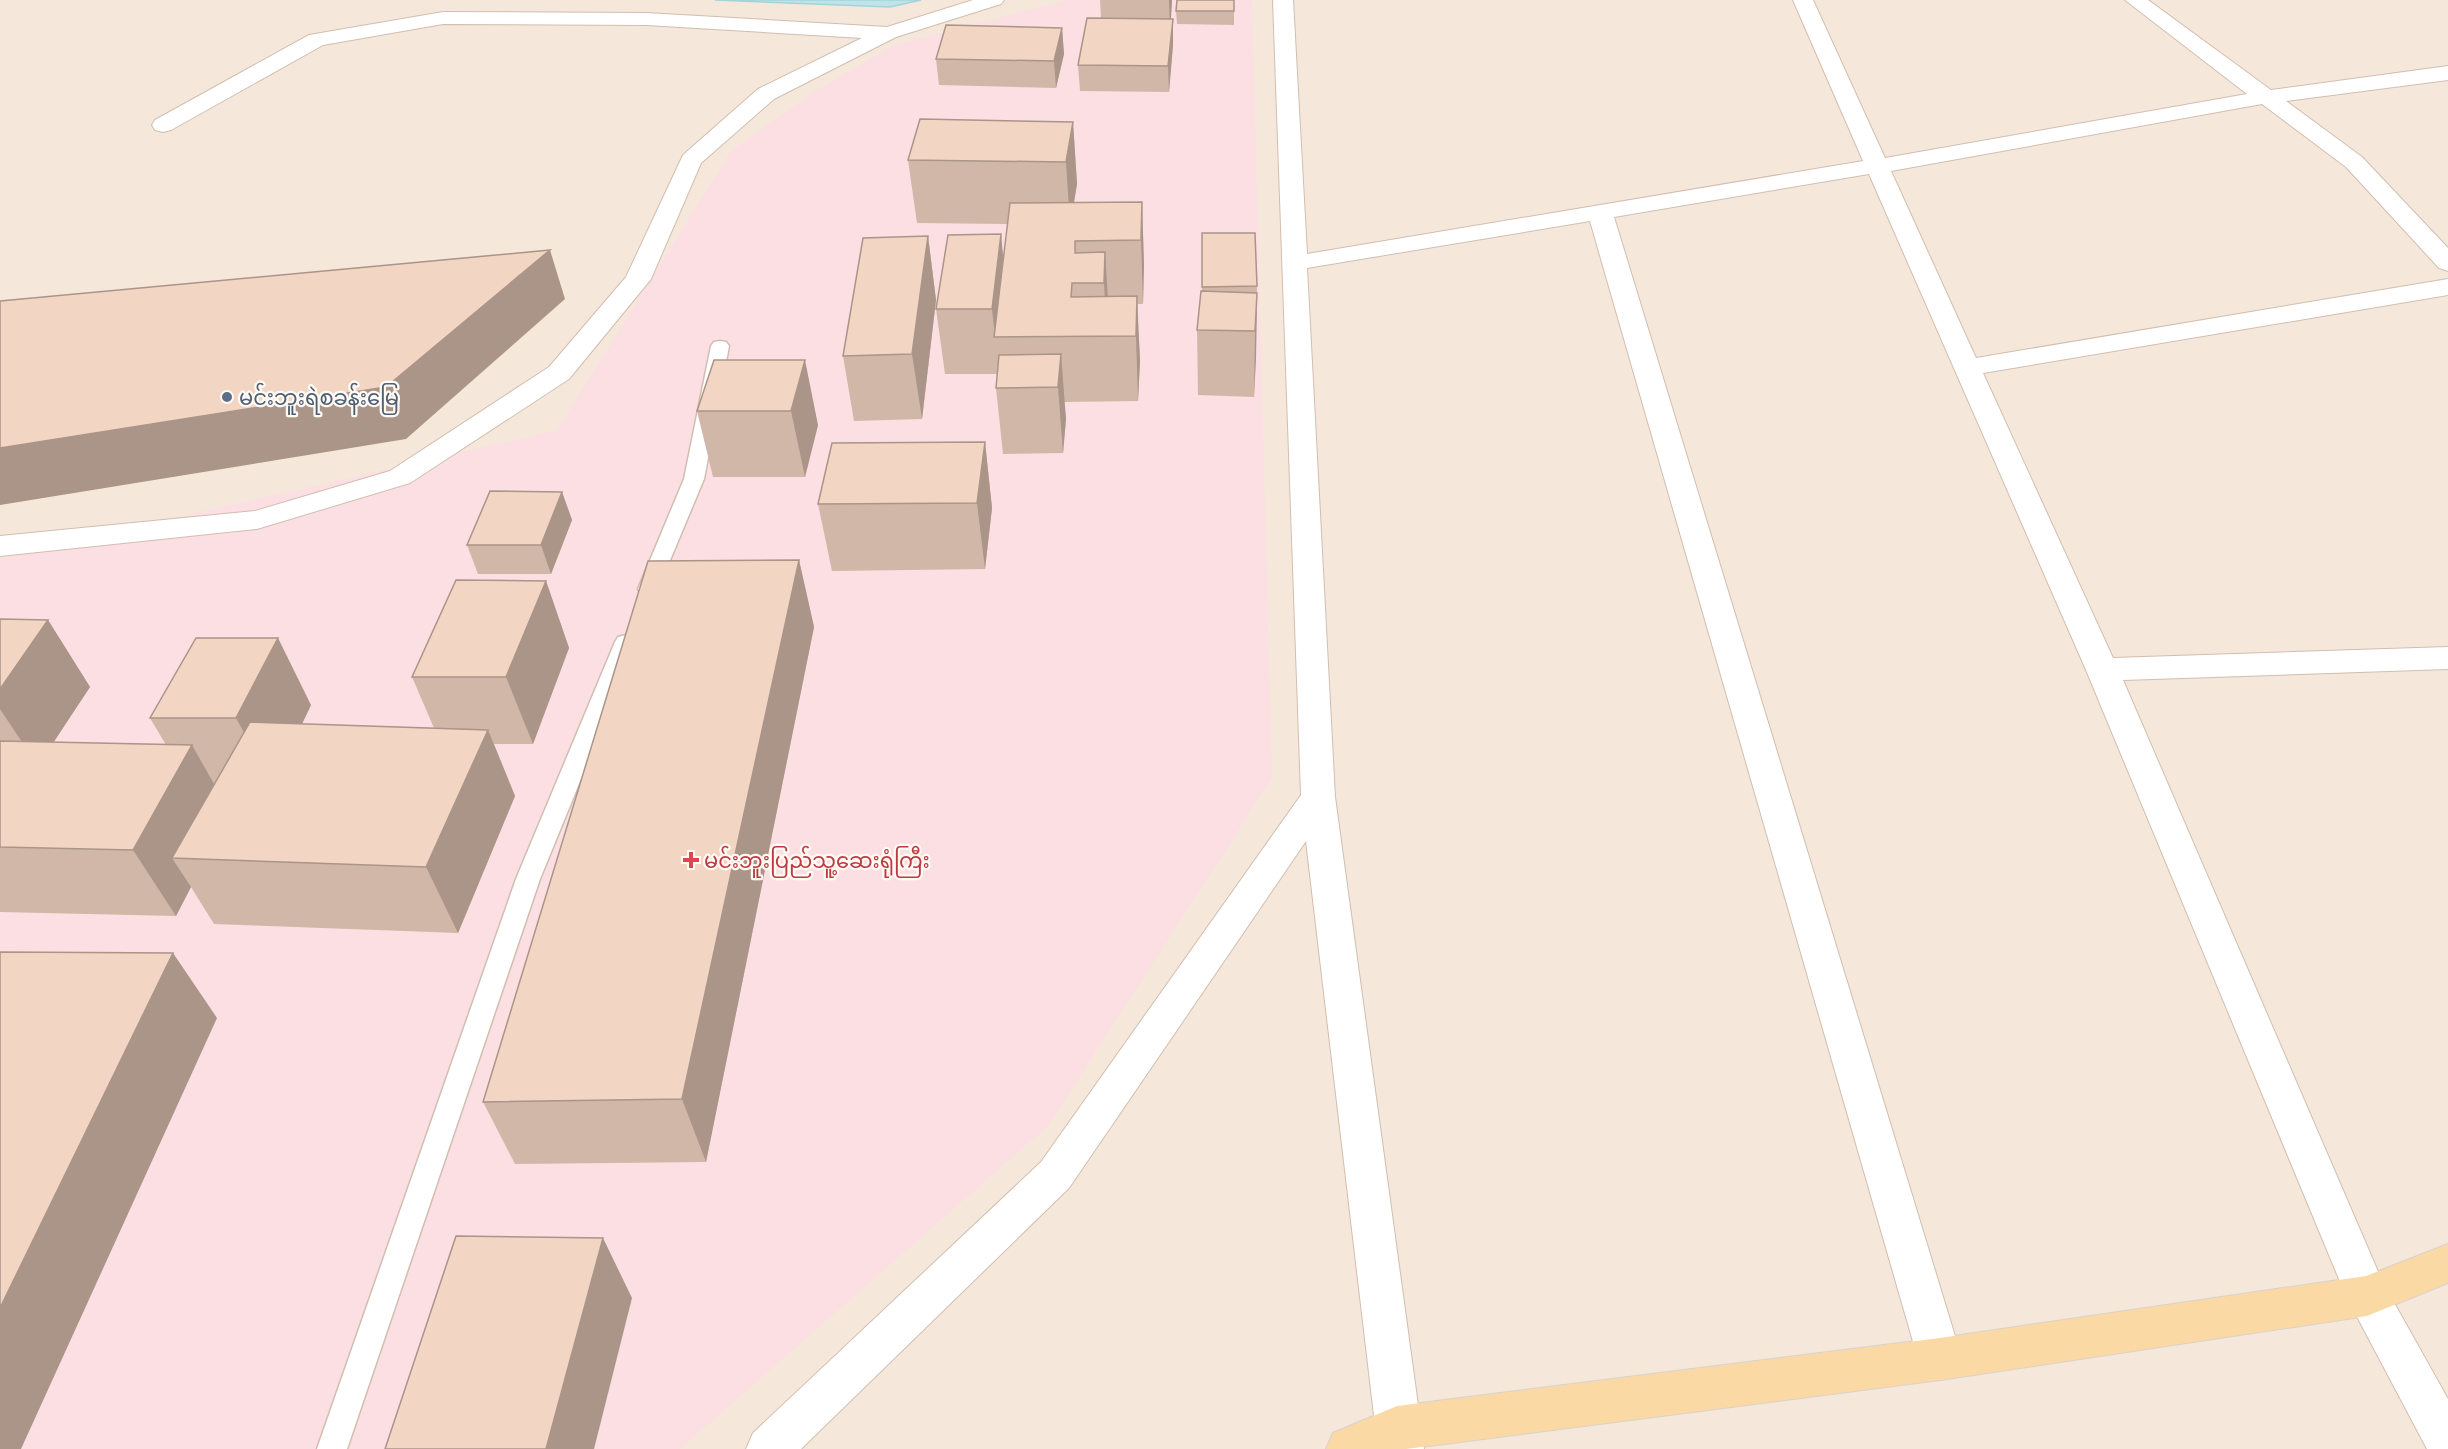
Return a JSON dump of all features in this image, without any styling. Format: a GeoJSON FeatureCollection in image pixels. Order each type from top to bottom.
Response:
{"type":"FeatureCollection","features":[{"type":"Feature","properties":{"kind":"main road"},"geometry":{"type":"LineString","coordinates":[[1349,1449],[1399,1439],[2367,1296],[2448,1263]]}},
{"type":"Feature","properties":{"kind":"street"},"geometry":{"type":"LineString","coordinates":[[0,546],[257,520],[400,477],[559,373],[638,279],[691,160],[766,94],[889,33],[994,0]]}},
{"type":"Feature","properties":{"kind":"street"},"geometry":{"type":"LineString","coordinates":[[1283,0],[1318,797],[1399,1439]]}},
{"type":"Feature","properties":{"kind":"street"},"geometry":{"type":"LineString","coordinates":[[1803,0],[2102,670],[2367,1296],[2448,1443]]}},
{"type":"Feature","properties":{"kind":"street"},"geometry":{"type":"LineString","coordinates":[[2135,0],[2354,162],[2448,263]]}},
{"type":"Feature","properties":{"kind":"street"},"geometry":{"type":"LineString","coordinates":[[163,125],[317,40],[443,18],[646,19],[889,33]]}},
{"type":"Feature","properties":{"kind":"street"},"geometry":{"type":"LineString","coordinates":[[1295,263],[1877,166],[2266,97],[2448,73]]}},
{"type":"Feature","properties":{"kind":"street"},"geometry":{"type":"LineString","coordinates":[[1600,212],[1940,1359]]}},
{"type":"Feature","properties":{"kind":"street"},"geometry":{"type":"LineString","coordinates":[[1967,368],[2448,287]]}},
{"type":"Feature","properties":{"kind":"street"},"geometry":{"type":"LineString","coordinates":[[2102,670],[2448,658]]}},
{"type":"Feature","properties":{"kind":"street"},"geometry":{"type":"LineString","coordinates":[[769,1449],[1055,1175],[1318,797]]}},
{"type":"Feature","properties":{"kind":"lane"},"geometry":{"type":"LineString","coordinates":[[332,1449],[528,879],[694,479],[720,346]]}},
{"type":"Feature","properties":{"kind":"shaded area"},"geometry":{"type":"Polygon","coordinates":[[[0,0],[2448,0],[2448,1449],[0,1449],[0,0]]]}},
{"type":"Feature","properties":{"kind":"shaded area"},"geometry":{"type":"Polygon","coordinates":[[[1068,0],[1252,0],[1272,778],[1048,1126],[680,1449],[0,1449],[0,558],[557,430],[731,151],[815,91],[894,45],[1068,0]]]}},
{"type":"Feature","properties":{"kind":"water"},"geometry":{"type":"Polygon","coordinates":[[[715,0],[921,0],[890,7],[715,0]]]}},
{"type":"Feature","properties":{"kind":"building"},"geometry":{"type":"Polygon","coordinates":[[[1177,0],[1234,0],[1234,11],[1176,11],[1177,0]]]}},
{"type":"Feature","properties":{"kind":"building"},"geometry":{"type":"Polygon","coordinates":[[[1087,18],[1173,19],[1168,66],[1078,65],[1087,18]]]}},
{"type":"Feature","properties":{"kind":"building"},"geometry":{"type":"Polygon","coordinates":[[[946,25],[1062,28],[1054,61],[936,59],[946,25]]]}},
{"type":"Feature","properties":{"kind":"building"},"geometry":{"type":"Polygon","coordinates":[[[920,119],[1073,122],[1066,162],[908,160],[920,119]]]}},
{"type":"Feature","properties":{"kind":"building"},"geometry":{"type":"Polygon","coordinates":[[[1142,202],[1141,240],[1075,241],[1075,253],[1105,252],[1104,283],[1072,283],[1071,297],[1137,296],[1136,336],[994,337],[1010,203],[1142,202]]]}},
{"type":"Feature","properties":{"kind":"building"},"geometry":{"type":"Polygon","coordinates":[[[1202,233],[1255,233],[1257,286],[1202,287],[1202,233]]]}},
{"type":"Feature","properties":{"kind":"building"},"geometry":{"type":"Polygon","coordinates":[[[1001,234],[992,309],[936,309],[948,235],[1001,234]]]}},
{"type":"Feature","properties":{"kind":"building"},"geometry":{"type":"Polygon","coordinates":[[[928,236],[912,354],[843,356],[863,238],[928,236]]]}},
{"type":"Feature","properties":{"kind":"building"},"geometry":{"type":"Polygon","coordinates":[[[550,250],[386,387],[0,448],[0,301],[550,250]]]}},
{"type":"Feature","properties":{"kind":"building"},"geometry":{"type":"Polygon","coordinates":[[[1201,291],[1257,293],[1255,331],[1197,330],[1201,291]]]}},
{"type":"Feature","properties":{"kind":"building"},"geometry":{"type":"Polygon","coordinates":[[[1061,354],[1058,387],[996,388],[999,355],[1061,354]]]}},
{"type":"Feature","properties":{"kind":"building"},"geometry":{"type":"Polygon","coordinates":[[[714,360],[805,360],[791,411],[697,411],[714,360]]]}},
{"type":"Feature","properties":{"kind":"building"},"geometry":{"type":"Polygon","coordinates":[[[985,442],[977,503],[818,504],[832,443],[985,442]]]}},
{"type":"Feature","properties":{"kind":"building"},"geometry":{"type":"Polygon","coordinates":[[[490,491],[562,492],[541,545],[467,545],[490,491]]]}},
{"type":"Feature","properties":{"kind":"building"},"geometry":{"type":"Polygon","coordinates":[[[799,560],[682,1099],[483,1102],[648,561],[799,560]]]}},
{"type":"Feature","properties":{"kind":"building"},"geometry":{"type":"Polygon","coordinates":[[[456,580],[546,581],[506,677],[412,677],[456,580]]]}},
{"type":"Feature","properties":{"kind":"building"},"geometry":{"type":"Polygon","coordinates":[[[0,619],[48,620],[0,689],[0,619]]]}},
{"type":"Feature","properties":{"kind":"building"},"geometry":{"type":"Polygon","coordinates":[[[196,638],[278,638],[236,718],[150,718],[196,638]]]}},
{"type":"Feature","properties":{"kind":"building"},"geometry":{"type":"Polygon","coordinates":[[[250,722],[488,730],[426,867],[172,858],[250,722]]]}},
{"type":"Feature","properties":{"kind":"building"},"geometry":{"type":"Polygon","coordinates":[[[0,741],[192,745],[133,850],[0,847],[0,741]]]}},
{"type":"Feature","properties":{"kind":"building"},"geometry":{"type":"Polygon","coordinates":[[[0,952],[173,953],[0,1308],[0,952]]]}},
{"type":"Feature","properties":{"kind":"building"},"geometry":{"type":"Polygon","coordinates":[[[456,1236],[603,1238],[546,1449],[385,1449],[456,1236]]]}},
{"type":"Feature","properties":{"kind":"place","name":"မင်းဘူးရဲစခန်းမြေ"},"geometry":{"type":"Point","coordinates":[227,397]}},
{"type":"Feature","properties":{"kind":"place","name":"မင်းဘူးပြည်သူ့ဆေးရုံကြီး"},"geometry":{"type":"Point","coordinates":[691,860]}}]}
